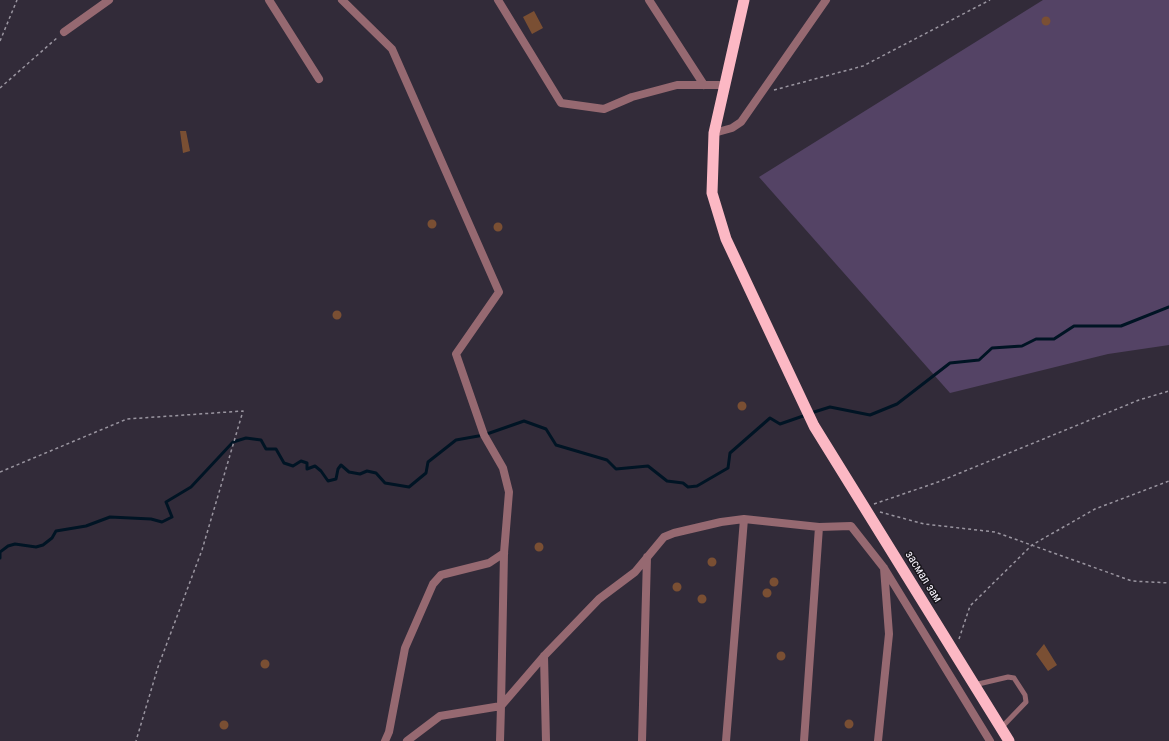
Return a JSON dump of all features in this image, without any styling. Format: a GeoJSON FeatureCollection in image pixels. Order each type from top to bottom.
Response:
{"type":"FeatureCollection","features":[{"type":"Feature","properties":{"kind":"highway","name":"засмал зам"},"geometry":{"type":"LineString","coordinates":[[744,0],[714,133],[712,193],[726,239],[814,426],[1009,741]]}},
{"type":"Feature","properties":{"kind":"street"},"geometry":{"type":"LineString","coordinates":[[64,32],[109,0]]}},
{"type":"Feature","properties":{"kind":"street"},"geometry":{"type":"LineString","coordinates":[[269,0],[319,79]]}},
{"type":"Feature","properties":{"kind":"street"},"geometry":{"type":"LineString","coordinates":[[342,0],[392,49],[499,292],[456,354],[484,436],[503,468],[509,492],[504,553],[500,741]]}},
{"type":"Feature","properties":{"kind":"street"},"geometry":{"type":"LineString","coordinates":[[498,0],[562,103],[604,109],[632,97],[677,85],[725,85]]}},
{"type":"Feature","properties":{"kind":"street"},"geometry":{"type":"LineString","coordinates":[[649,0],[704,85]]}},
{"type":"Feature","properties":{"kind":"street"},"geometry":{"type":"LineString","coordinates":[[714,133],[732,128],[740,122],[826,0]]}},
{"type":"Feature","properties":{"kind":"street"},"geometry":{"type":"LineString","coordinates":[[726,741],[744,519]]}},
{"type":"Feature","properties":{"kind":"street"},"geometry":{"type":"LineString","coordinates":[[408,741],[440,716],[500,706],[544,656],[599,599],[634,572],[664,537],[674,533],[721,522],[744,519],[819,527],[851,526],[884,568],[990,741]]}},
{"type":"Feature","properties":{"kind":"street"},"geometry":{"type":"LineString","coordinates":[[804,741],[819,527]]}},
{"type":"Feature","properties":{"kind":"street"},"geometry":{"type":"LineString","coordinates":[[385,741],[389,732],[405,648],[433,584],[441,575],[489,564],[504,553]]}},
{"type":"Feature","properties":{"kind":"street"},"geometry":{"type":"LineString","coordinates":[[642,741],[647,557]]}},
{"type":"Feature","properties":{"kind":"street"},"geometry":{"type":"LineString","coordinates":[[878,741],[889,634],[884,568]]}},
{"type":"Feature","properties":{"kind":"street"},"geometry":{"type":"LineString","coordinates":[[544,656],[546,741]]}},
{"type":"Feature","properties":{"kind":"lane"},"geometry":{"type":"LineString","coordinates":[[974,685],[1008,677],[1014,678],[1025,695],[1026,702],[1001,728]]}},
{"type":"Feature","properties":{"kind":"path"},"geometry":{"type":"LineString","coordinates":[[0,41],[17,0]]}},
{"type":"Feature","properties":{"kind":"path"},"geometry":{"type":"LineString","coordinates":[[768,92],[863,66],[990,0]]}},
{"type":"Feature","properties":{"kind":"path"},"geometry":{"type":"LineString","coordinates":[[0,88],[64,32]]}},
{"type":"Feature","properties":{"kind":"path"},"geometry":{"type":"LineString","coordinates":[[864,507],[938,482],[1139,400],[1169,391]]}},
{"type":"Feature","properties":{"kind":"path"},"geometry":{"type":"LineString","coordinates":[[0,472],[127,419],[243,411],[202,550],[158,667],[136,741]]}},
{"type":"Feature","properties":{"kind":"path"},"geometry":{"type":"LineString","coordinates":[[954,652],[970,606],[1032,545],[1095,509],[1169,481]]}},
{"type":"Feature","properties":{"kind":"path"},"geometry":{"type":"LineString","coordinates":[[864,507],[924,524],[995,532],[1132,581],[1169,582]]}},
{"type":"Feature","properties":{"kind":"shaded area"},"geometry":{"type":"Polygon","coordinates":[[[1043,0],[1169,0],[1169,345],[1108,354],[950,393],[759,177],[1043,0]]]}},
{"type":"Feature","properties":{"kind":"building"},"geometry":{"type":"Polygon","coordinates":[[[534,11],[543,28],[532,34],[523,17],[534,11]]]}},
{"type":"Feature","properties":{"kind":"building"},"geometry":{"type":"Polygon","coordinates":[[[1046,16],[1051,21],[1046,26],[1041,21],[1046,16]]]}},
{"type":"Feature","properties":{"kind":"building"},"geometry":{"type":"Polygon","coordinates":[[[180,131],[186,131],[190,151],[183,153],[180,131]]]}},
{"type":"Feature","properties":{"kind":"building"},"geometry":{"type":"Polygon","coordinates":[[[432,219],[437,224],[432,229],[427,224],[432,219]]]}},
{"type":"Feature","properties":{"kind":"building"},"geometry":{"type":"Polygon","coordinates":[[[498,222],[503,227],[498,232],[493,227],[498,222]]]}},
{"type":"Feature","properties":{"kind":"building"},"geometry":{"type":"Polygon","coordinates":[[[335,311],[339,311],[341,315],[339,319],[335,319],[333,317],[333,313],[335,311]]]}},
{"type":"Feature","properties":{"kind":"building"},"geometry":{"type":"Polygon","coordinates":[[[740,402],[744,402],[746,406],[744,410],[740,410],[738,408],[738,404],[740,402]]]}},
{"type":"Feature","properties":{"kind":"building"},"geometry":{"type":"Polygon","coordinates":[[[537,543],[541,543],[543,547],[541,551],[537,551],[535,549],[535,545],[537,543]]]}},
{"type":"Feature","properties":{"kind":"building"},"geometry":{"type":"Polygon","coordinates":[[[710,558],[714,558],[716,562],[714,566],[710,566],[708,564],[708,560],[710,558]]]}},
{"type":"Feature","properties":{"kind":"building"},"geometry":{"type":"Polygon","coordinates":[[[772,578],[776,578],[778,582],[776,586],[772,586],[770,584],[770,580],[772,578]]]}},
{"type":"Feature","properties":{"kind":"building"},"geometry":{"type":"Polygon","coordinates":[[[675,583],[679,583],[681,587],[679,591],[675,591],[673,589],[673,585],[675,583]]]}},
{"type":"Feature","properties":{"kind":"building"},"geometry":{"type":"Polygon","coordinates":[[[765,589],[769,589],[771,593],[769,597],[765,597],[763,595],[763,591],[765,589]]]}},
{"type":"Feature","properties":{"kind":"building"},"geometry":{"type":"Polygon","coordinates":[[[700,595],[704,595],[706,599],[704,603],[700,603],[698,601],[698,597],[700,595]]]}},
{"type":"Feature","properties":{"kind":"building"},"geometry":{"type":"Polygon","coordinates":[[[1044,644],[1057,665],[1048,671],[1036,654],[1044,644]]]}},
{"type":"Feature","properties":{"kind":"building"},"geometry":{"type":"Polygon","coordinates":[[[779,652],[783,652],[785,656],[783,660],[779,660],[777,658],[777,654],[779,652]]]}},
{"type":"Feature","properties":{"kind":"building"},"geometry":{"type":"Polygon","coordinates":[[[263,660],[267,660],[269,664],[267,668],[263,668],[261,666],[261,662],[263,660]]]}},
{"type":"Feature","properties":{"kind":"building"},"geometry":{"type":"Polygon","coordinates":[[[224,720],[229,725],[224,730],[219,725],[224,720]]]}},
{"type":"Feature","properties":{"kind":"building"},"geometry":{"type":"Polygon","coordinates":[[[847,720],[851,720],[853,724],[851,728],[847,728],[845,726],[845,722],[847,720]]]}},
{"type":"Feature","properties":{"kind":"waterway"},"geometry":{"type":"LineString","coordinates":[[811,413],[830,407],[870,415],[897,404],[950,363],[979,360],[992,348],[1022,346],[1036,339],[1054,339],[1074,326],[1121,326],[1169,307]]}},
{"type":"Feature","properties":{"kind":"waterway"},"geometry":{"type":"LineString","coordinates":[[0,558],[0,552],[8,546],[15,544],[36,547],[43,545],[52,538],[56,531],[86,526],[110,517],[151,519],[162,522],[172,517],[166,502],[191,487],[233,442],[246,438],[261,440],[266,449],[276,449],[284,463],[293,466],[301,461],[307,463],[307,469],[315,466],[321,471],[328,481],[336,479],[338,469],[341,465],[349,472],[360,474],[367,471],[376,473],[385,483],[409,487],[426,473],[428,462],[456,440],[484,435],[524,421],[546,429],[556,445],[607,460],[616,469],[648,466],[667,481],[683,483],[688,487],[697,486],[728,468],[730,453],[770,418],[780,424],[806,415]]}}]}
